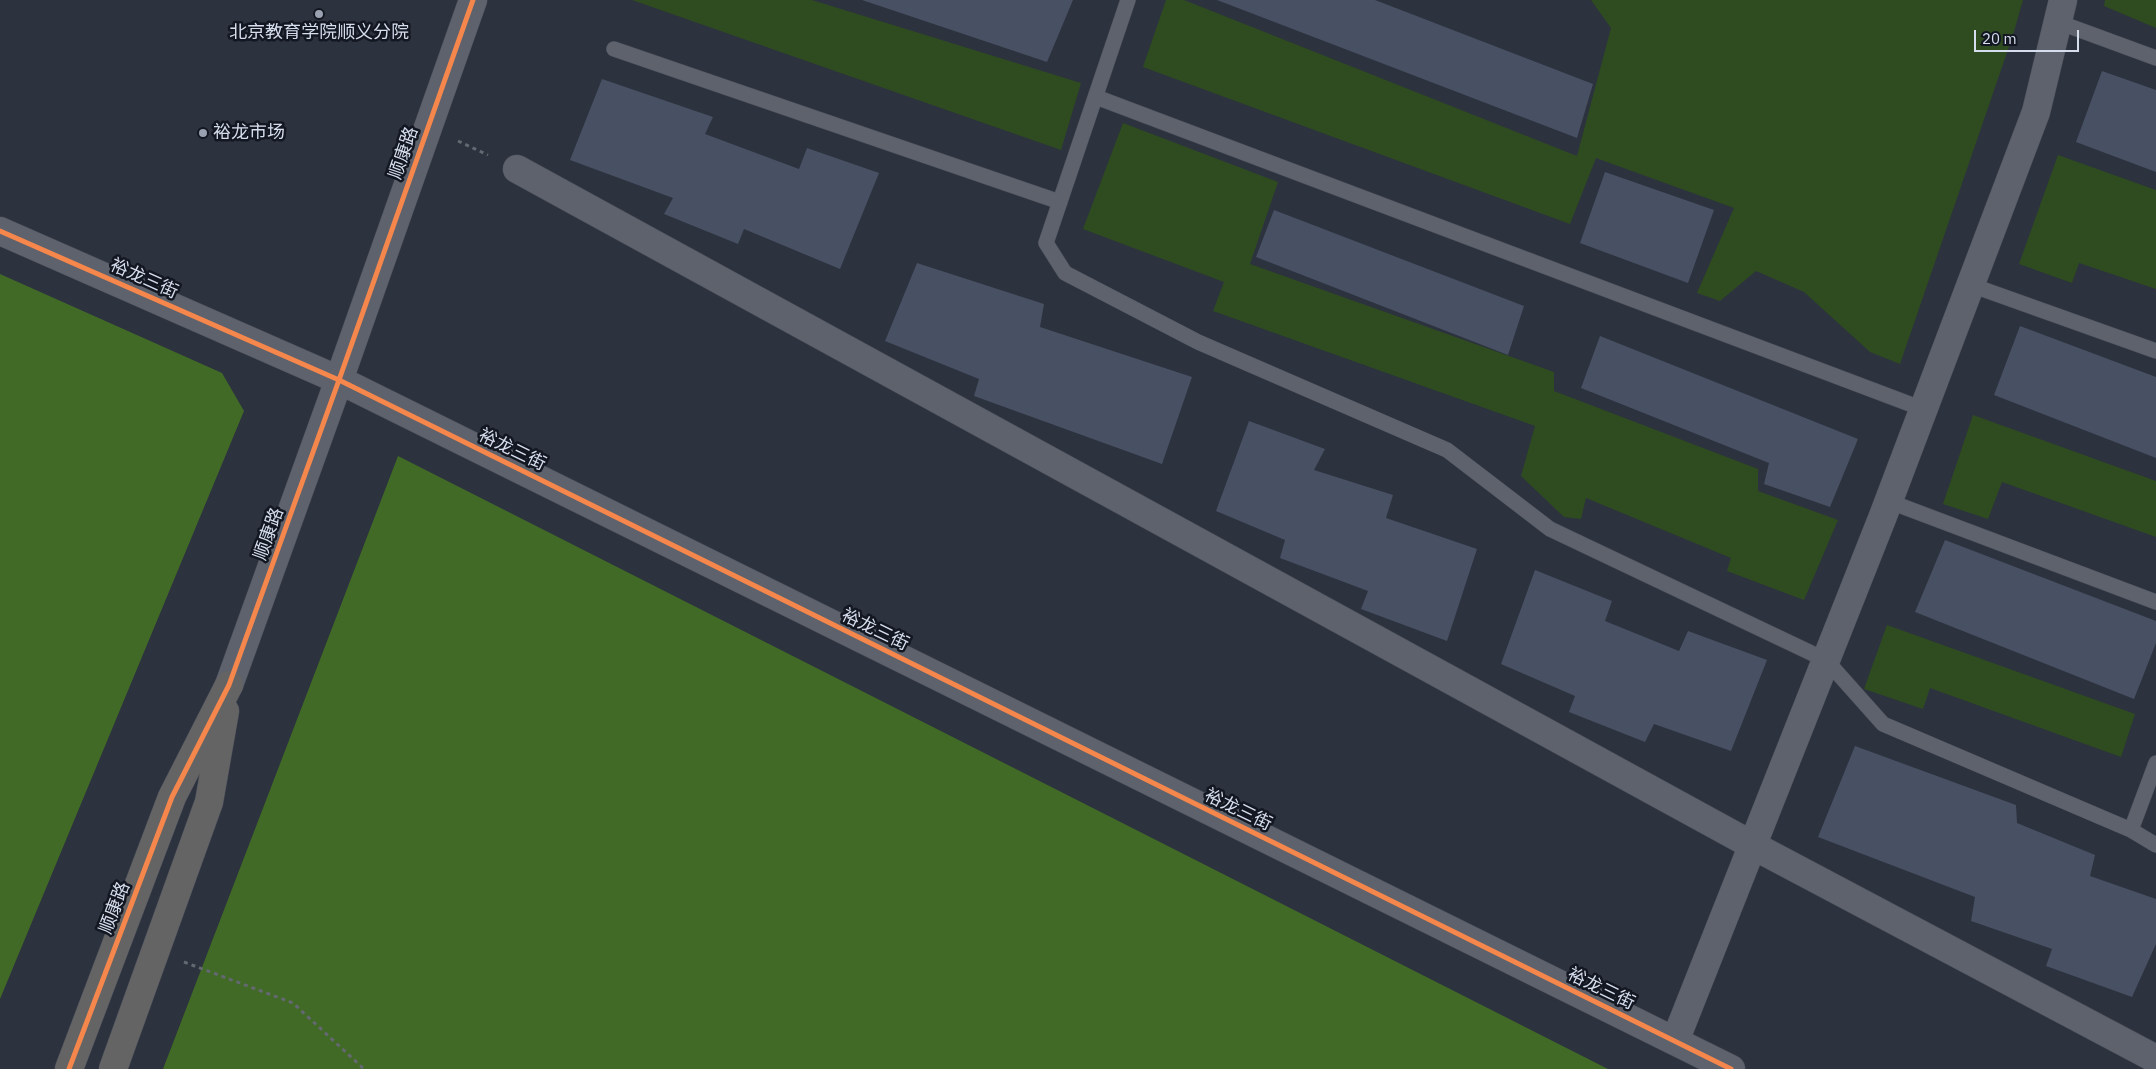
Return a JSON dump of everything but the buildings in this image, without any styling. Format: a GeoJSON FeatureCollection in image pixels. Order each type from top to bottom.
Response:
{"type":"FeatureCollection","features":[{"type":"Feature","properties":{"kind":"main road","name":"顺康路"},"geometry":{"type":"LineString","coordinates":[[113,1069],[210,802],[229,684]]}},
{"type":"Feature","properties":{"kind":"main road","name":"顺康路"},"geometry":{"type":"LineString","coordinates":[[69,1069],[172,797],[229,684]]}},
{"type":"Feature","properties":{"kind":"street","name":"顺康路"},"geometry":{"type":"LineString","coordinates":[[229,684],[339,380],[472,0]]}},
{"type":"Feature","properties":{"kind":"street"},"geometry":{"type":"LineString","coordinates":[[1675,1041],[1888,501],[2036,112],[2061,11]]}},
{"type":"Feature","properties":{"kind":"street"},"geometry":{"type":"LineString","coordinates":[[517,169],[1752,845],[2156,1059]]}},
{"type":"Feature","properties":{"kind":"street","name":"裕龙三街"},"geometry":{"type":"LineString","coordinates":[[0,231],[339,380],[1731,1069]]}},
{"type":"Feature","properties":{"kind":"lane"},"geometry":{"type":"LineString","coordinates":[[1128,0],[1046,243],[1066,273],[1198,342],[1447,450],[1550,529],[1826,660],[1883,724],[2131,830],[2156,845]]}},
{"type":"Feature","properties":{"kind":"lane"},"geometry":{"type":"LineString","coordinates":[[2061,11],[2156,58]]}},
{"type":"Feature","properties":{"kind":"lane"},"geometry":{"type":"LineString","coordinates":[[614,48],[1060,202]]}},
{"type":"Feature","properties":{"kind":"lane"},"geometry":{"type":"LineString","coordinates":[[1096,97],[1923,409]]}},
{"type":"Feature","properties":{"kind":"lane"},"geometry":{"type":"LineString","coordinates":[[1971,285],[2156,351]]}},
{"type":"Feature","properties":{"kind":"lane"},"geometry":{"type":"LineString","coordinates":[[1888,501],[2156,602]]}},
{"type":"Feature","properties":{"kind":"lane"},"geometry":{"type":"LineString","coordinates":[[2131,830],[2156,762]]}},
{"type":"Feature","properties":{"kind":"path"},"geometry":{"type":"LineString","coordinates":[[428,126],[517,169]]}},
{"type":"Feature","properties":{"kind":"path"},"geometry":{"type":"LineString","coordinates":[[155,952],[293,1003],[364,1069]]}},
{"type":"Feature","properties":{"kind":"green space"},"geometry":{"type":"Polygon","coordinates":[[[632,0],[812,0],[1081,83],[1061,150],[632,0]]]}},
{"type":"Feature","properties":{"kind":"green space"},"geometry":{"type":"Polygon","coordinates":[[[1166,0],[1184,0],[1577,156],[1611,28],[1591,0],[2023,0],[2013,35],[1900,364],[1870,352],[1804,292],[1756,271],[1720,301],[1697,293],[1734,208],[1596,158],[1570,224],[1143,67],[1166,0]]]}},
{"type":"Feature","properties":{"kind":"green space"},"geometry":{"type":"Polygon","coordinates":[[[2105,0],[2156,0],[2156,28],[2104,6],[2105,0]]]}},
{"type":"Feature","properties":{"kind":"green space"},"geometry":{"type":"Polygon","coordinates":[[[1123,123],[1278,182],[1250,264],[1554,372],[1554,391],[1758,469],[1758,491],[1838,520],[1804,600],[1727,571],[1731,558],[1586,498],[1581,519],[1564,517],[1521,476],[1535,426],[1213,311],[1224,282],[1083,229],[1123,123]]]}},
{"type":"Feature","properties":{"kind":"green space"},"geometry":{"type":"Polygon","coordinates":[[[2058,155],[2156,190],[2156,289],[2079,263],[2072,283],[2019,264],[2058,155]]]}},
{"type":"Feature","properties":{"kind":"green space"},"geometry":{"type":"Polygon","coordinates":[[[0,274],[222,373],[244,411],[0,999],[0,274]]]}},
{"type":"Feature","properties":{"kind":"green space"},"geometry":{"type":"Polygon","coordinates":[[[1973,415],[2156,481],[2156,537],[2002,482],[1988,519],[1943,504],[1973,415]]]}},
{"type":"Feature","properties":{"kind":"green space"},"geometry":{"type":"Polygon","coordinates":[[[398,456],[1608,1069],[163,1069],[398,456]]]}},
{"type":"Feature","properties":{"kind":"green space"},"geometry":{"type":"Polygon","coordinates":[[[1887,625],[2135,714],[2121,757],[1930,688],[1923,709],[1864,689],[1887,625]]]}},
{"type":"Feature","properties":{"kind":"cycle path"},"geometry":{"type":"LineString","coordinates":[[69,1069],[172,797],[229,685],[473,0]]}},
{"type":"Feature","properties":{"kind":"cycle path"},"geometry":{"type":"LineString","coordinates":[[0,231],[339,380],[1731,1069]]}},
{"type":"Feature","properties":{"kind":"place","name":"北京教育学院顺义分院"},"geometry":{"type":"Point","coordinates":[319,14]}},
{"type":"Feature","properties":{"kind":"place","name":"裕龙市场"},"geometry":{"type":"Point","coordinates":[203,133]}}]}
